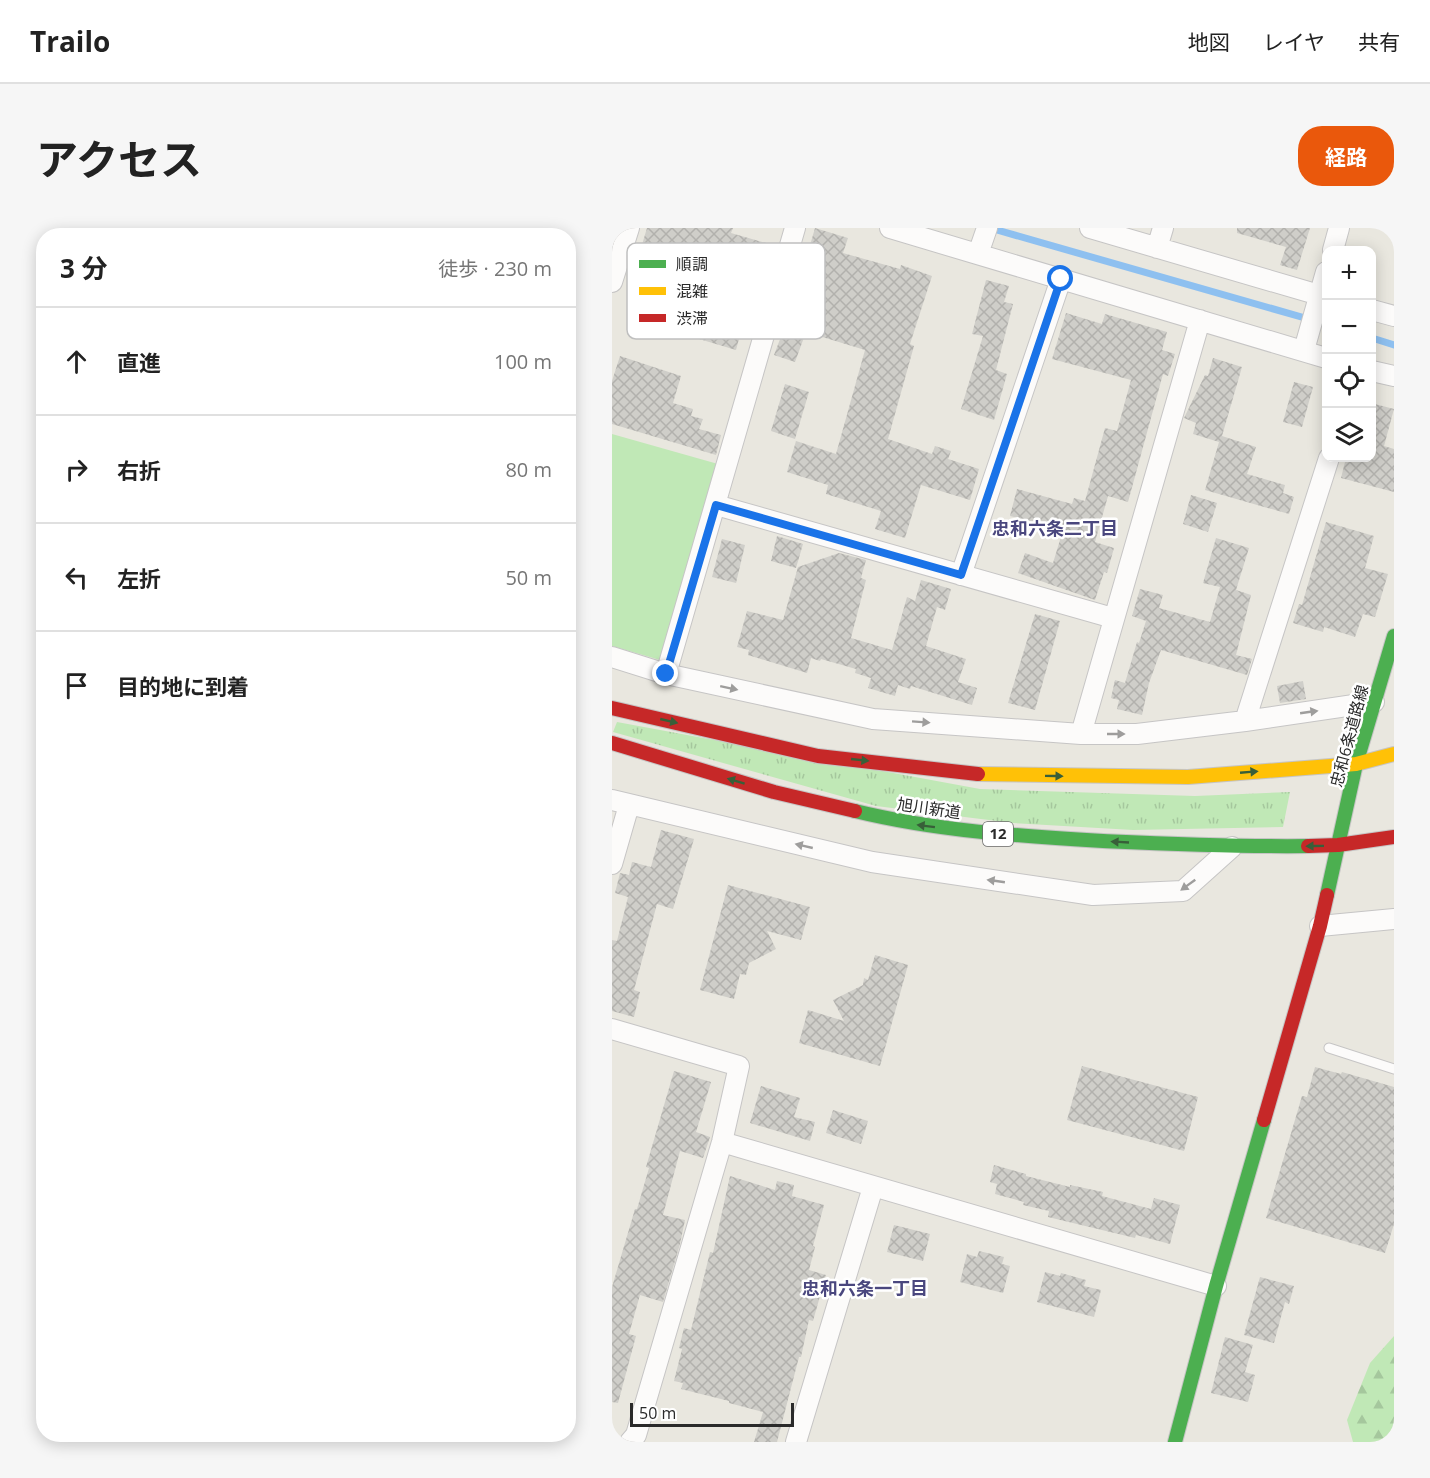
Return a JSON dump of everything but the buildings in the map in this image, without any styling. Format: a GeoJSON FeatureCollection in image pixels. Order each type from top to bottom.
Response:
{"type":"FeatureCollection","features":[{"type":"Feature","properties":{"kind":"main road","name":"忠和6条道路線"},"geometry":{"type":"LineString","coordinates":[[1174,1442],[1216,1286],[1320,926],[1356,764],[1394,636]]}},
{"type":"Feature","properties":{"kind":"main road"},"geometry":{"type":"LineString","coordinates":[[612,708],[818,756],[986,775],[1188,777],[1356,764],[1394,754]]}},
{"type":"Feature","properties":{"kind":"main road","name":"旭川新道"},"geometry":{"type":"LineString","coordinates":[[612,743],[774,792],[905,823],[1012,836],[1232,847],[1338,845],[1394,837]]}},
{"type":"Feature","properties":{"kind":"street"},"geometry":{"type":"LineString","coordinates":[[612,282],[628,228]]}},
{"type":"Feature","properties":{"kind":"street"},"geometry":{"type":"LineString","coordinates":[[791,243],[795,228]]}},
{"type":"Feature","properties":{"kind":"street"},"geometry":{"type":"LineString","coordinates":[[890,228],[983,240],[1061,279],[1200,320],[1306,342],[1322,355]]}},
{"type":"Feature","properties":{"kind":"street"},"geometry":{"type":"LineString","coordinates":[[1090,228],[1320,302],[1306,342]]}},
{"type":"Feature","properties":{"kind":"street"},"geometry":{"type":"LineString","coordinates":[[1157,248],[1163,228]]}},
{"type":"Feature","properties":{"kind":"street"},"geometry":{"type":"LineString","coordinates":[[1334,246],[1339,228]]}},
{"type":"Feature","properties":{"kind":"street"},"geometry":{"type":"LineString","coordinates":[[961,575],[1061,279]]}},
{"type":"Feature","properties":{"kind":"street"},"geometry":{"type":"LineString","coordinates":[[1376,311],[1394,316]]}},
{"type":"Feature","properties":{"kind":"street"},"geometry":{"type":"LineString","coordinates":[[1081,734],[1200,320]]}},
{"type":"Feature","properties":{"kind":"street"},"geometry":{"type":"LineString","coordinates":[[666,674],[763,339]]}},
{"type":"Feature","properties":{"kind":"street"},"geometry":{"type":"LineString","coordinates":[[1376,372],[1394,376]]}},
{"type":"Feature","properties":{"kind":"street"},"geometry":{"type":"LineString","coordinates":[[1245,721],[1328,462]]}},
{"type":"Feature","properties":{"kind":"street"},"geometry":{"type":"LineString","coordinates":[[716,505],[1113,618]]}},
{"type":"Feature","properties":{"kind":"street"},"geometry":{"type":"LineString","coordinates":[[612,657],[666,674],[873,719],[1081,734],[1137,734],[1374,702]]}},
{"type":"Feature","properties":{"kind":"street"},"geometry":{"type":"LineString","coordinates":[[612,864],[620,802],[872,862],[1093,895],[1183,891],[1232,847]]}},
{"type":"Feature","properties":{"kind":"street"},"geometry":{"type":"LineString","coordinates":[[1320,926],[1394,919]]}},
{"type":"Feature","properties":{"kind":"street"},"geometry":{"type":"LineString","coordinates":[[612,1029],[740,1066],[722,1142],[636,1435],[630,1442]]}},
{"type":"Feature","properties":{"kind":"street"},"geometry":{"type":"LineString","coordinates":[[722,1142],[1216,1286]]}},
{"type":"Feature","properties":{"kind":"street"},"geometry":{"type":"LineString","coordinates":[[796,1442],[873,1187]]}},
{"type":"Feature","properties":{"kind":"lane"},"geometry":{"type":"LineString","coordinates":[[1329,1048],[1394,1069]]}},
{"type":"Feature","properties":{"kind":"green space"},"geometry":{"type":"Polygon","coordinates":[[[612,434],[718,464],[660,660],[612,646],[612,434]]]}},
{"type":"Feature","properties":{"kind":"green space"},"geometry":{"type":"Polygon","coordinates":[[[617,722],[980,789],[1195,796],[1290,792],[1283,827],[1133,830],[1013,823],[876,806],[613,732],[617,722]]]}},
{"type":"Feature","properties":{"kind":"green space"},"geometry":{"type":"Polygon","coordinates":[[[1394,1336],[1394,1442],[1353,1442],[1347,1420],[1370,1363],[1394,1336]]]}},
{"type":"Feature","properties":{"kind":"waterway"},"geometry":{"type":"LineString","coordinates":[[990,228],[1322,323]]}},
{"type":"Feature","properties":{"kind":"waterway"},"geometry":{"type":"LineString","coordinates":[[1376,339],[1394,345]]}},
{"type":"Feature","properties":{"kind":"traffic: fast"},"geometry":{"type":"LineString","coordinates":[[1327,895],[1356,764],[1394,636]]}},
{"type":"Feature","properties":{"kind":"traffic: fast"},"geometry":{"type":"LineString","coordinates":[[855,811],[947,828],[1040,837],[1180,844],[1308,846]]}},
{"type":"Feature","properties":{"kind":"traffic: fast"},"geometry":{"type":"LineString","coordinates":[[1175,1442],[1216,1286],[1264,1120]]}},
{"type":"Feature","properties":{"kind":"traffic: slow"},"geometry":{"type":"LineString","coordinates":[[978,774],[1188,777],[1356,764],[1394,754]]}},
{"type":"Feature","properties":{"kind":"traffic: jam"},"geometry":{"type":"LineString","coordinates":[[612,708],[818,756],[978,774]]}},
{"type":"Feature","properties":{"kind":"traffic: jam"},"geometry":{"type":"LineString","coordinates":[[612,743],[774,792],[855,811]]}},
{"type":"Feature","properties":{"kind":"traffic: jam"},"geometry":{"type":"LineString","coordinates":[[1308,846],[1338,845],[1394,837]]}},
{"type":"Feature","properties":{"kind":"traffic: jam"},"geometry":{"type":"LineString","coordinates":[[1264,1120],[1327,895]]}},
{"type":"Feature","properties":{"kind":"district","name":"忠和六条二丁目"},"geometry":{"type":"Point","coordinates":[1055,529]}},
{"type":"Feature","properties":{"kind":"district","name":"忠和六条一丁目"},"geometry":{"type":"Point","coordinates":[865,1289]}},
{"type":"Feature","properties":{"kind":"route"},"geometry":{"type":"LineString","coordinates":[[666,674],[716,505],[961,575],[1061,279]]}}]}
